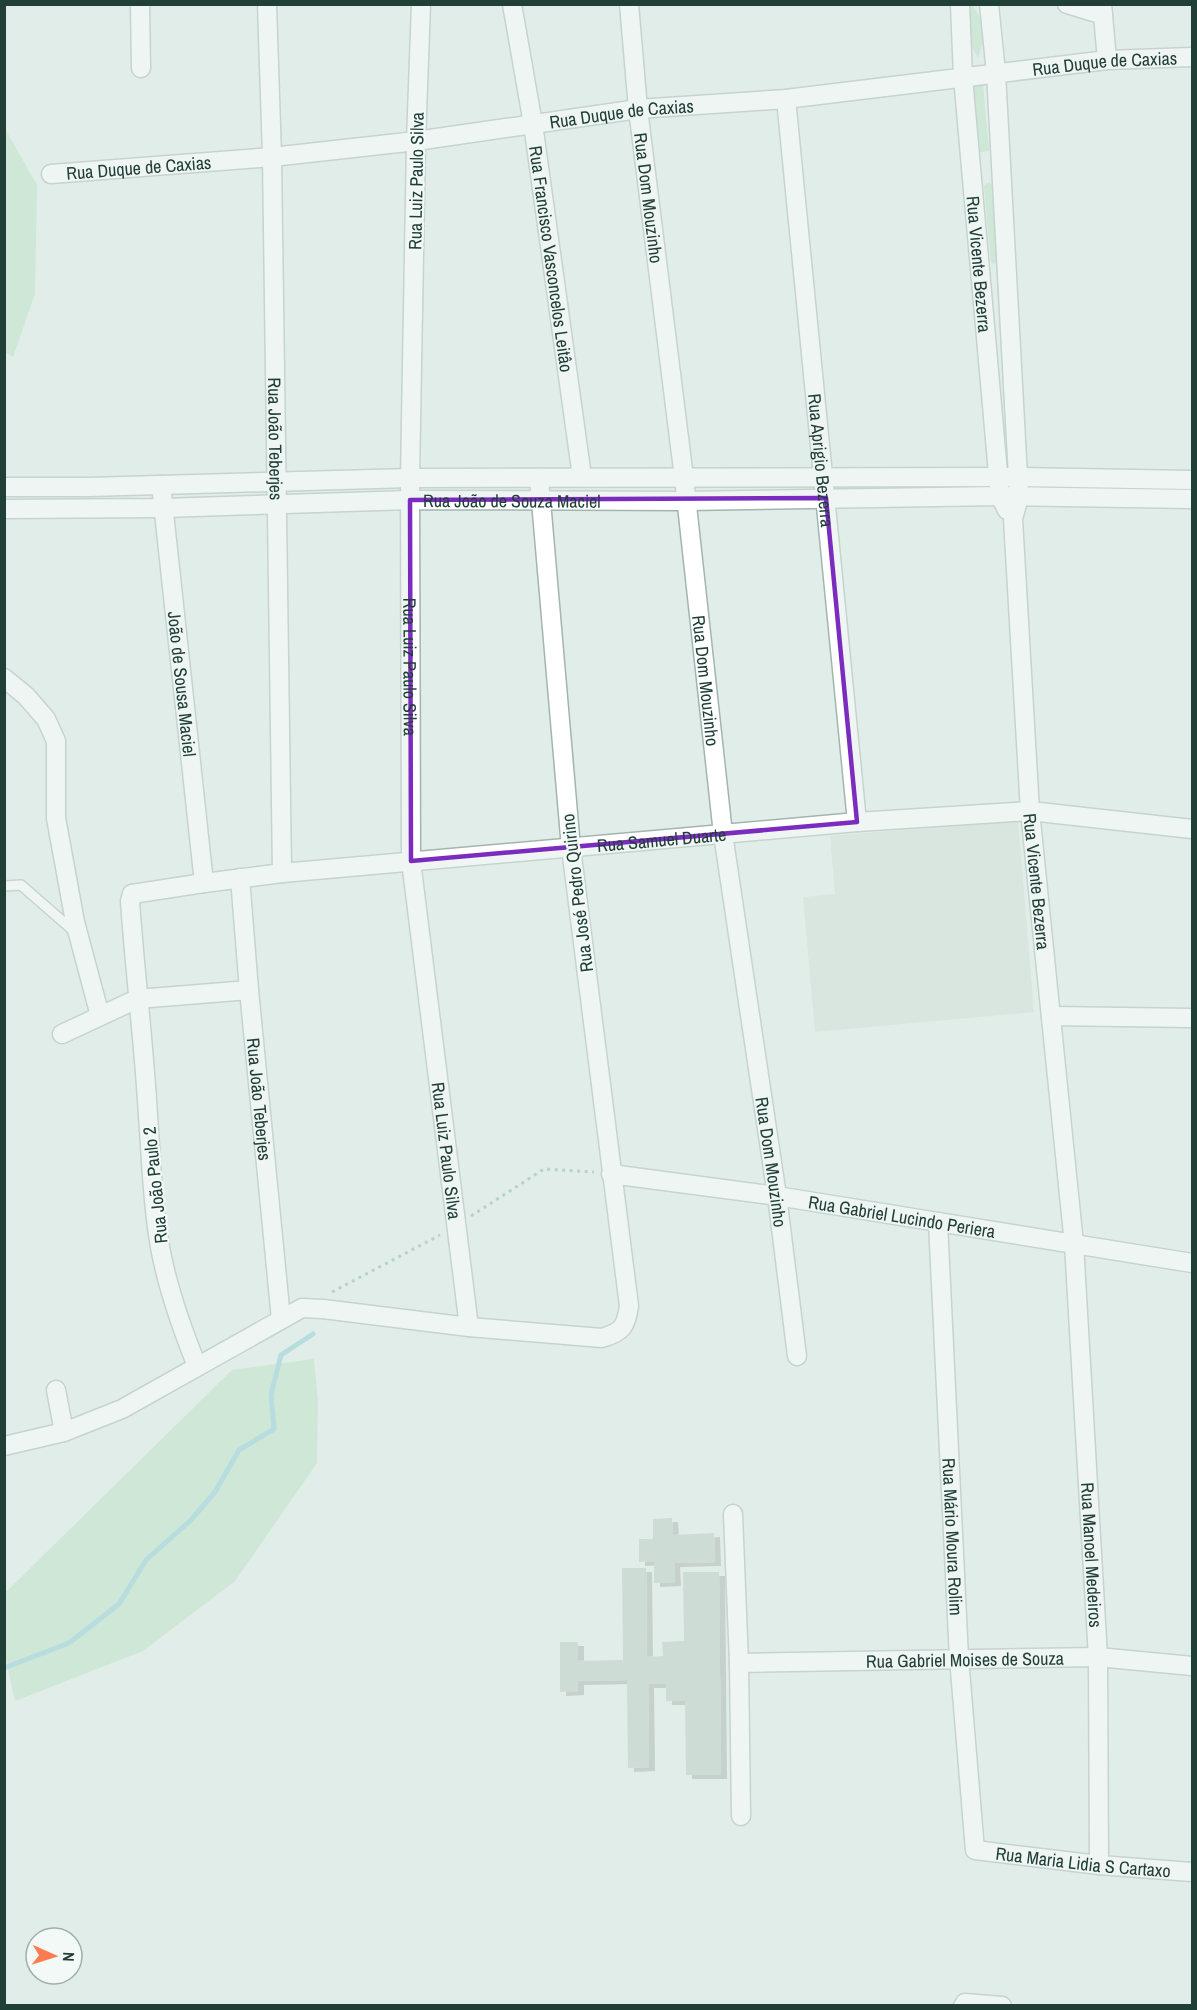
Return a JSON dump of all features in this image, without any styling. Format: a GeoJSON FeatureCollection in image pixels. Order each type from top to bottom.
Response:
{"type":"FeatureCollection","features":[{"type":"Feature","properties":{"kind":"street"},"geometry":{"type":"LineString","coordinates":[[140,4],[141,68]]}},
{"type":"Feature","properties":{"kind":"street","name":"Rua João Teberjes"},"geometry":{"type":"LineString","coordinates":[[267,4],[272,157],[282,873]]}},
{"type":"Feature","properties":{"kind":"street","name":"Rua Luiz Paulo Silva"},"geometry":{"type":"LineString","coordinates":[[421,4],[416,141],[410,477],[411,861],[469,1327]]}},
{"type":"Feature","properties":{"kind":"street","name":"Rua Francisco Vasconcelos Leitâo"},"geometry":{"type":"LineString","coordinates":[[512,4],[533,124],[582,477]]}},
{"type":"Feature","properties":{"kind":"street","name":"Rua Dom Mouzinho"},"geometry":{"type":"LineString","coordinates":[[629,4],[638,109],[684,478],[723,834],[777,1196],[797,1356]]}},
{"type":"Feature","properties":{"kind":"street","name":"Rua Vicente Bezerra"},"geometry":{"type":"LineString","coordinates":[[960,4],[963,77],[1000,496],[1013,519]]}},
{"type":"Feature","properties":{"kind":"street","name":"Rua Vicente Bezerra"},"geometry":{"type":"LineString","coordinates":[[989,4],[996,73],[1018,477],[1019,497],[1013,519],[1030,811],[1074,1244]]}},
{"type":"Feature","properties":{"kind":"street"},"geometry":{"type":"LineString","coordinates":[[1067,4],[1102,10],[1107,60]]}},
{"type":"Feature","properties":{"kind":"street","name":"Rua Duque de Caxias"},"geometry":{"type":"LineString","coordinates":[[51,174],[272,157],[416,141],[638,109],[786,99],[1107,60],[1192,57]]}},
{"type":"Feature","properties":{"kind":"street","name":"Rua Aprigio Bezerra"},"geometry":{"type":"LineString","coordinates":[[786,99],[857,822]]}},
{"type":"Feature","properties":{"kind":"street","name":"Rua João de Souza Maciel"},"geometry":{"type":"LineString","coordinates":[[4,487],[161,485],[410,477],[1018,477],[1192,480]]}},
{"type":"Feature","properties":{"kind":"street","name":"Rua José Pedro Quirino"},"geometry":{"type":"LineString","coordinates":[[469,1327],[602,1338],[617,1333],[627,1322],[629,1306],[571,848],[539,478]]}},
{"type":"Feature","properties":{"kind":"street","name":"João de Sousa Maciel"},"geometry":{"type":"LineString","coordinates":[[161,485],[204,883]]}},
{"type":"Feature","properties":{"kind":"street","name":"Rua João de Souza Maciel"},"geometry":{"type":"LineString","coordinates":[[4,509],[163,508],[410,500],[686,501],[1000,496],[1192,499]]}},
{"type":"Feature","properties":{"kind":"street"},"geometry":{"type":"LineString","coordinates":[[4,678],[26,696],[46,719],[56,741],[56,818],[79,936],[100,1016]]}},
{"type":"Feature","properties":{"kind":"street","name":"Rua Samuel Duarte"},"geometry":{"type":"LineString","coordinates":[[132,894],[282,873],[411,861],[857,822],[1030,811],[1192,829]]}},
{"type":"Feature","properties":{"kind":"street","name":"Rua João Teberjes"},"geometry":{"type":"LineString","coordinates":[[240,878],[281,1319]]}},
{"type":"Feature","properties":{"kind":"street","name":"Rua João Paulo 2"},"geometry":{"type":"LineString","coordinates":[[132,894],[130,901],[137,999],[158,1237],[181,1327],[197,1366]]}},
{"type":"Feature","properties":{"kind":"street"},"geometry":{"type":"LineString","coordinates":[[62,1034],[137,999],[249,990]]}},
{"type":"Feature","properties":{"kind":"street"},"geometry":{"type":"LineString","coordinates":[[1051,1016],[1192,1018]]}},
{"type":"Feature","properties":{"kind":"street","name":"Rua Gabriel Lucindo Periera"},"geometry":{"type":"LineString","coordinates":[[611,1174],[777,1196],[1192,1263]]}},
{"type":"Feature","properties":{"kind":"street","name":"Rua Mário Moura Rolim"},"geometry":{"type":"LineString","coordinates":[[938,1222],[959,1658],[975,1850]]}},
{"type":"Feature","properties":{"kind":"street","name":"Rua Manoel Medeiros"},"geometry":{"type":"LineString","coordinates":[[1074,1244],[1098,1657],[1099,1864]]}},
{"type":"Feature","properties":{"kind":"street"},"geometry":{"type":"LineString","coordinates":[[4,1446],[64,1432],[122,1409],[302,1308],[469,1327]]}},
{"type":"Feature","properties":{"kind":"street"},"geometry":{"type":"LineString","coordinates":[[56,1390],[64,1432]]}},
{"type":"Feature","properties":{"kind":"street"},"geometry":{"type":"LineString","coordinates":[[733,1514],[739,1664],[741,1816]]}},
{"type":"Feature","properties":{"kind":"street","name":"Rua Gabriel Moises de Souza"},"geometry":{"type":"LineString","coordinates":[[739,1664],[1098,1657],[1192,1666]]}},
{"type":"Feature","properties":{"kind":"street","name":"Rua Maria Lidia S Cartaxo"},"geometry":{"type":"LineString","coordinates":[[975,1850],[1192,1872]]}},
{"type":"Feature","properties":{"kind":"street"},"geometry":{"type":"LineString","coordinates":[[963,2006],[965,2004],[1002,2006]]}},
{"type":"Feature","properties":{"kind":"lane"},"geometry":{"type":"LineString","coordinates":[[4,886],[21,885],[79,936]]}},
{"type":"Feature","properties":{"kind":"highlighted area"},"geometry":{"type":"Polygon","coordinates":[[[826,498],[857,822],[411,861],[410,500],[826,498]]]}},
{"type":"Feature","properties":{"kind":"shaded area"},"geometry":{"type":"Polygon","coordinates":[[[1018,820],[1034,1012],[815,1032],[803,897],[835,894],[830,836],[1018,820]]]}},
{"type":"Feature","properties":{"kind":"green space"},"geometry":{"type":"Polygon","coordinates":[[[972,5],[980,18],[983,31],[978,58],[969,33],[972,5]]]}},
{"type":"Feature","properties":{"kind":"green space"},"geometry":{"type":"Polygon","coordinates":[[[983,83],[989,151],[980,152],[974,84],[983,83]]]}},
{"type":"Feature","properties":{"kind":"green space"},"geometry":{"type":"Polygon","coordinates":[[[4,127],[37,185],[35,294],[13,357],[4,351],[4,127]]]}},
{"type":"Feature","properties":{"kind":"green space"},"geometry":{"type":"Polygon","coordinates":[[[987,183],[993,184],[1000,262],[997,264],[991,263],[984,186],[987,183]]]}},
{"type":"Feature","properties":{"kind":"green space"},"geometry":{"type":"Polygon","coordinates":[[[314,1359],[318,1402],[317,1463],[235,1581],[143,1651],[15,1701],[5,1655],[5,1593],[232,1370],[314,1359]]]}},
{"type":"Feature","properties":{"kind":"building"},"geometry":{"type":"Polygon","coordinates":[[[672,1518],[673,1535],[714,1533],[715,1562],[674,1563],[675,1582],[654,1583],[654,1561],[639,1562],[639,1539],[653,1539],[653,1519],[672,1518]]]}},
{"type":"Feature","properties":{"kind":"building"},"geometry":{"type":"Polygon","coordinates":[[[622,1568],[646,1568],[647,1657],[663,1656],[662,1642],[684,1641],[683,1572],[719,1572],[721,1775],[686,1775],[685,1701],[666,1701],[666,1684],[648,1684],[649,1767],[628,1768],[627,1680],[578,1681],[578,1691],[560,1692],[560,1642],[578,1642],[578,1661],[623,1660],[622,1568]]]}},
{"type":"Feature","properties":{"kind":"waterway"},"geometry":{"type":"LineString","coordinates":[[4,1668],[69,1643],[119,1604],[146,1560],[191,1520],[215,1492],[239,1450],[274,1429],[271,1395],[281,1355],[313,1334]]}}]}
